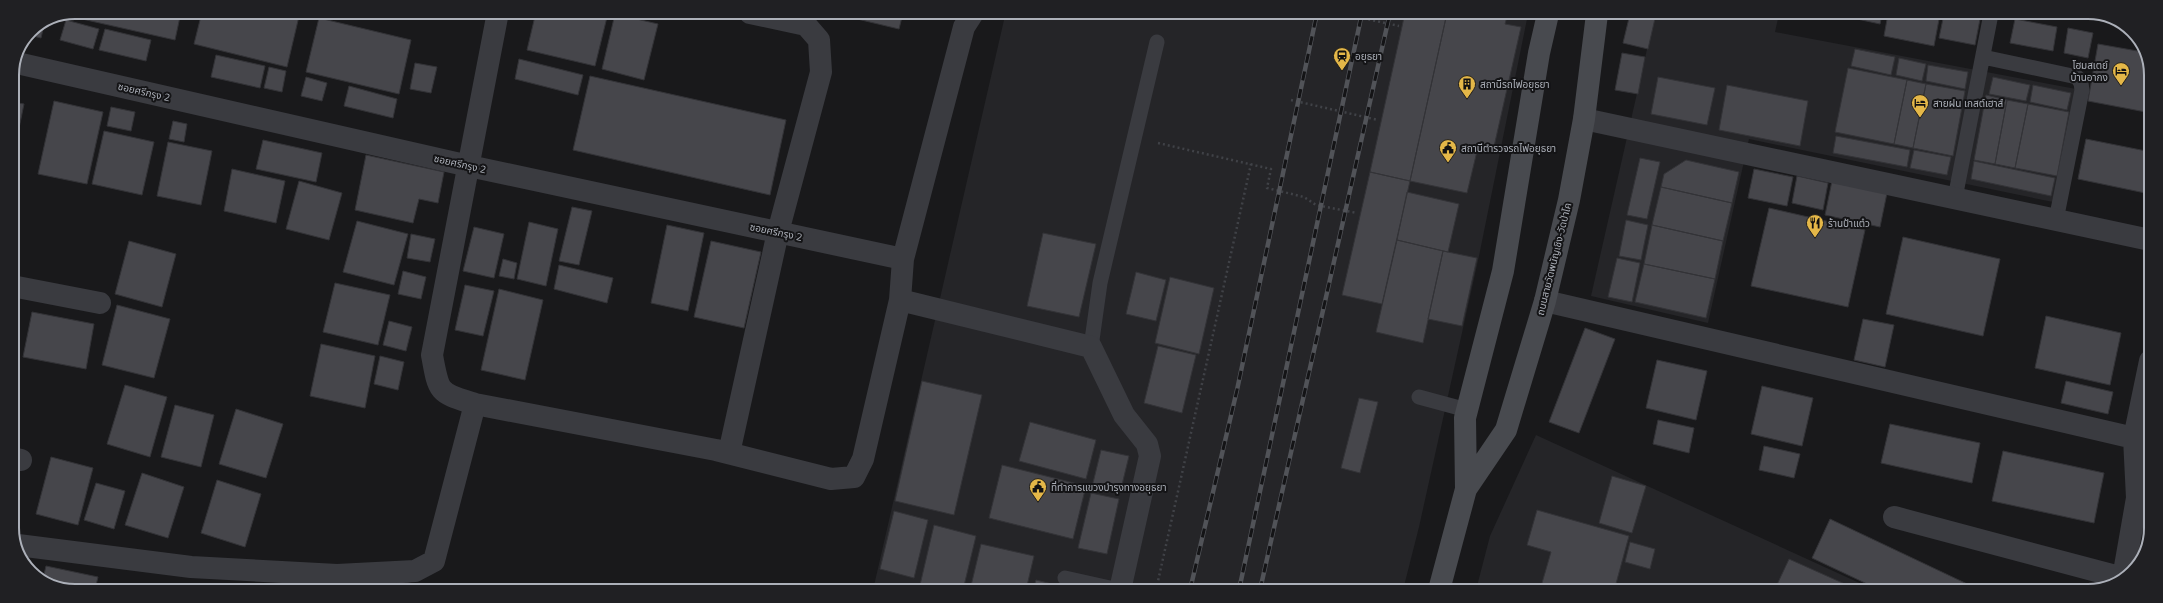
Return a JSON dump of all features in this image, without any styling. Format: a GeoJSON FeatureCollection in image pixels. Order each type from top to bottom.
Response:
{"type":"FeatureCollection","features":[{"type":"Feature","properties":{"kind":"main road","name":"ถนนสายวัดพนัญเชิง-วัดป่าโค"},"geometry":{"type":"LineString","coordinates":[[1441,584],[1466,489],[1465,418],[1503,271],[1539,54],[1547,19]]}},
{"type":"Feature","properties":{"kind":"main road","name":"ถนนสายวัดพนัญเชิง-วัดป่าโค"},"geometry":{"type":"LineString","coordinates":[[1466,489],[1506,430],[1545,301],[1569,200],[1584,119],[1596,19]]}},
{"type":"Feature","properties":{"kind":"street"},"geometry":{"type":"LineString","coordinates":[[497,19],[432,355],[437,383],[446,395],[475,404],[729,453],[831,479],[854,477],[863,459],[900,300],[903,259],[964,26],[969,19]]}},
{"type":"Feature","properties":{"kind":"street"},"geometry":{"type":"LineString","coordinates":[[729,453],[778,232],[821,72],[819,40],[806,25],[778,19]]}},
{"type":"Feature","properties":{"kind":"street","name":"ซอยศรีกรุง 2"},"geometry":{"type":"LineString","coordinates":[[20,64],[469,166],[903,259]]}},
{"type":"Feature","properties":{"kind":"street"},"geometry":{"type":"LineString","coordinates":[[1584,119],[2144,239]]}},
{"type":"Feature","properties":{"kind":"street"},"geometry":{"type":"LineString","coordinates":[[19,287],[100,303]]}},
{"type":"Feature","properties":{"kind":"street"},"geometry":{"type":"LineString","coordinates":[[900,300],[1091,347],[1124,415],[1147,444],[1150,456],[1120,584]]}},
{"type":"Feature","properties":{"kind":"street"},"geometry":{"type":"LineString","coordinates":[[1545,301],[2134,438]]}},
{"type":"Feature","properties":{"kind":"street"},"geometry":{"type":"LineString","coordinates":[[2126,569],[2137,498],[2134,438],[2144,390]]}},
{"type":"Feature","properties":{"kind":"street"},"geometry":{"type":"LineString","coordinates":[[22,546],[191,567],[337,576],[416,571],[434,561],[475,404]]}},
{"type":"Feature","properties":{"kind":"street"},"geometry":{"type":"LineString","coordinates":[[1894,517],[2115,576]]}},
{"type":"Feature","properties":{"kind":"lane"},"geometry":{"type":"LineString","coordinates":[[1955,198],[1990,19]]}},
{"type":"Feature","properties":{"kind":"lane"},"geometry":{"type":"LineString","coordinates":[[1091,347],[1100,283],[1157,42]]}},
{"type":"Feature","properties":{"kind":"lane"},"geometry":{"type":"LineString","coordinates":[[1983,57],[2077,77],[2081,82],[2082,90],[2056,220]]}},
{"type":"Feature","properties":{"kind":"lane"},"geometry":{"type":"LineString","coordinates":[[1419,397],[1467,410]]}},
{"type":"Feature","properties":{"kind":"lane"},"geometry":{"type":"LineString","coordinates":[[1065,578],[1092,584]]}},
{"type":"Feature","properties":{"kind":"path"},"geometry":{"type":"LineString","coordinates":[[1367,19],[1399,26]]}},
{"type":"Feature","properties":{"kind":"path"},"geometry":{"type":"LineString","coordinates":[[1291,100],[1333,111],[1378,120]]}},
{"type":"Feature","properties":{"kind":"path"},"geometry":{"type":"LineString","coordinates":[[1135,138],[1271,169],[1267,188],[1288,191],[1304,197],[1316,205],[1357,214]]}},
{"type":"Feature","properties":{"kind":"path"},"geometry":{"type":"LineString","coordinates":[[1157,584],[1251,164]]}},
{"type":"Feature","properties":{"kind":"shaded area"},"geometry":{"type":"Polygon","coordinates":[[[1527,19],[1479,256],[1419,527],[1405,584],[874,584],[1004,20],[1527,19]]]}},
{"type":"Feature","properties":{"kind":"shaded area"},"geometry":{"type":"Polygon","coordinates":[[[1654,19],[1778,19],[1775,32],[2076,89],[2053,202],[1749,139],[1708,323],[1591,296],[1654,19]]]}},
{"type":"Feature","properties":{"kind":"shaded area"},"geometry":{"type":"Polygon","coordinates":[[[1536,435],[1862,584],[1478,584],[1490,536],[1536,435]]]}},
{"type":"Feature","properties":{"kind":"building"},"geometry":{"type":"Polygon","coordinates":[[[82,19],[180,19],[175,40],[82,19]]]}},
{"type":"Feature","properties":{"kind":"building"},"geometry":{"type":"Polygon","coordinates":[[[200,19],[298,19],[287,67],[194,44],[200,19]]]}},
{"type":"Feature","properties":{"kind":"building"},"geometry":{"type":"Polygon","coordinates":[[[319,19],[411,40],[399,94],[306,72],[319,19]]]}},
{"type":"Feature","properties":{"kind":"building"},"geometry":{"type":"Polygon","coordinates":[[[534,19],[607,19],[595,66],[527,50],[534,19]]]}},
{"type":"Feature","properties":{"kind":"building"},"geometry":{"type":"Polygon","coordinates":[[[614,19],[636,19],[658,24],[644,80],[602,69],[614,19]]]}},
{"type":"Feature","properties":{"kind":"building"},"geometry":{"type":"Polygon","coordinates":[[[857,19],[902,19],[899,29],[857,19]]]}},
{"type":"Feature","properties":{"kind":"building"},"geometry":{"type":"Polygon","coordinates":[[[1404,19],[1446,19],[1410,181],[1370,172],[1404,19]]]}},
{"type":"Feature","properties":{"kind":"building","name":"สถานีรถไฟอยุธยา"},"geometry":{"type":"Polygon","coordinates":[[[1446,19],[1506,19],[1505,24],[1521,27],[1493,151],[1478,147],[1467,193],[1410,181],[1446,19]]]}},
{"type":"Feature","properties":{"kind":"building"},"geometry":{"type":"Polygon","coordinates":[[[1629,19],[1655,19],[1648,49],[1623,43],[1629,19]]]}},
{"type":"Feature","properties":{"kind":"building"},"geometry":{"type":"Polygon","coordinates":[[[1857,19],[1881,19],[1880,24],[1857,19]]]}},
{"type":"Feature","properties":{"kind":"building"},"geometry":{"type":"Polygon","coordinates":[[[1887,19],[1939,19],[1934,46],[1884,36],[1887,19]]]}},
{"type":"Feature","properties":{"kind":"building"},"geometry":{"type":"Polygon","coordinates":[[[1943,19],[1980,19],[1975,45],[1939,38],[1943,19]]]}},
{"type":"Feature","properties":{"kind":"building"},"geometry":{"type":"Polygon","coordinates":[[[2015,19],[2057,27],[2053,51],[2010,43],[2015,19]]]}},
{"type":"Feature","properties":{"kind":"building"},"geometry":{"type":"Polygon","coordinates":[[[66,20],[99,29],[93,49],[60,40],[66,20]]]}},
{"type":"Feature","properties":{"kind":"building"},"geometry":{"type":"Polygon","coordinates":[[[2068,28],[2093,33],[2088,58],[2064,53],[2068,28]]]}},
{"type":"Feature","properties":{"kind":"building"},"geometry":{"type":"Polygon","coordinates":[[[105,29],[151,40],[146,61],[99,50],[105,29]]]}},
{"type":"Feature","properties":{"kind":"building"},"geometry":{"type":"Polygon","coordinates":[[[43,30],[41,38],[35,37],[43,30]]]}},
{"type":"Feature","properties":{"kind":"building","name":"โฮมสเตย์ บ้านอากง"},"geometry":{"type":"Polygon","coordinates":[[[2098,44],[2138,51],[2144,72],[2144,112],[2088,101],[2098,44]]]}},
{"type":"Feature","properties":{"kind":"building"},"geometry":{"type":"Polygon","coordinates":[[[1855,49],[1895,57],[1891,75],[1851,66],[1855,49]]]}},
{"type":"Feature","properties":{"kind":"building"},"geometry":{"type":"Polygon","coordinates":[[[1622,53],[1645,57],[1638,94],[1615,90],[1622,53]]]}},
{"type":"Feature","properties":{"kind":"building"},"geometry":{"type":"Polygon","coordinates":[[[216,55],[265,66],[260,88],[211,77],[216,55]]]}},
{"type":"Feature","properties":{"kind":"building"},"geometry":{"type":"Polygon","coordinates":[[[1899,58],[1926,64],[1922,81],[1896,75],[1899,58]]]}},
{"type":"Feature","properties":{"kind":"building"},"geometry":{"type":"Polygon","coordinates":[[[519,59],[583,75],[578,95],[515,79],[519,59]]]}},
{"type":"Feature","properties":{"kind":"building"},"geometry":{"type":"Polygon","coordinates":[[[415,63],[437,67],[431,93],[410,89],[415,63]]]}},
{"type":"Feature","properties":{"kind":"building"},"geometry":{"type":"Polygon","coordinates":[[[1928,65],[1968,72],[1965,89],[1926,81],[1928,65]]]}},
{"type":"Feature","properties":{"kind":"building"},"geometry":{"type":"Polygon","coordinates":[[[269,67],[286,71],[282,92],[264,88],[269,67]]]}},
{"type":"Feature","properties":{"kind":"building"},"geometry":{"type":"Polygon","coordinates":[[[1848,68],[1907,80],[1894,144],[1835,132],[1848,68]]]}},
{"type":"Feature","properties":{"kind":"building"},"geometry":{"type":"Polygon","coordinates":[[[590,76],[786,120],[770,195],[573,150],[590,76]]]}},
{"type":"Feature","properties":{"kind":"building"},"geometry":{"type":"Polygon","coordinates":[[[306,77],[327,83],[322,101],[301,96],[306,77]]]}},
{"type":"Feature","properties":{"kind":"building"},"geometry":{"type":"Polygon","coordinates":[[[1658,77],[1715,88],[1707,125],[1651,114],[1658,77]]]}},
{"type":"Feature","properties":{"kind":"building"},"geometry":{"type":"Polygon","coordinates":[[[1993,77],[2030,85],[2026,101],[1989,94],[1993,77]]]}},
{"type":"Feature","properties":{"kind":"building"},"geometry":{"type":"Polygon","coordinates":[[[1907,80],[1926,84],[1913,148],[1894,144],[1907,80]]]}},
{"type":"Feature","properties":{"kind":"building"},"geometry":{"type":"Polygon","coordinates":[[[1926,84],[1965,91],[1953,156],[1913,148],[1926,84]]]}},
{"type":"Feature","properties":{"kind":"building"},"geometry":{"type":"Polygon","coordinates":[[[1727,85],[1808,101],[1800,146],[1719,130],[1727,85]]]}},
{"type":"Feature","properties":{"kind":"building"},"geometry":{"type":"Polygon","coordinates":[[[2033,85],[2071,93],[2067,110],[2030,102],[2033,85]]]}},
{"type":"Feature","properties":{"kind":"building"},"geometry":{"type":"Polygon","coordinates":[[[349,86],[397,99],[393,118],[344,106],[349,86]]]}},
{"type":"Feature","properties":{"kind":"building"},"geometry":{"type":"Polygon","coordinates":[[[1986,95],[2007,100],[1995,164],[1974,160],[1986,95]]]}},
{"type":"Feature","properties":{"kind":"building"},"geometry":{"type":"Polygon","coordinates":[[[2007,100],[2028,104],[2015,168],[1995,164],[2007,100]]]}},
{"type":"Feature","properties":{"kind":"building"},"geometry":{"type":"Polygon","coordinates":[[[54,101],[103,112],[87,184],[38,174],[54,101]]]}},
{"type":"Feature","properties":{"kind":"building"},"geometry":{"type":"Polygon","coordinates":[[[19,103],[24,104],[19,128],[19,103]]]}},
{"type":"Feature","properties":{"kind":"building"},"geometry":{"type":"Polygon","coordinates":[[[2028,104],[2069,112],[2057,176],[2015,168],[2028,104]]]}},
{"type":"Feature","properties":{"kind":"building"},"geometry":{"type":"Polygon","coordinates":[[[111,107],[135,112],[131,131],[107,126],[111,107]]]}},
{"type":"Feature","properties":{"kind":"building"},"geometry":{"type":"Polygon","coordinates":[[[173,121],[187,124],[184,142],[169,139],[173,121]]]}},
{"type":"Feature","properties":{"kind":"building"},"geometry":{"type":"Polygon","coordinates":[[[104,131],[154,142],[142,195],[92,184],[104,131]]]}},
{"type":"Feature","properties":{"kind":"building"},"geometry":{"type":"Polygon","coordinates":[[[1836,136],[1910,150],[1907,167],[1833,153],[1836,136]]]}},
{"type":"Feature","properties":{"kind":"building"},"geometry":{"type":"Polygon","coordinates":[[[2086,139],[2144,151],[2144,193],[2078,179],[2086,139]]]}},
{"type":"Feature","properties":{"kind":"building"},"geometry":{"type":"Polygon","coordinates":[[[263,140],[322,153],[316,182],[256,169],[263,140]]]}},
{"type":"Feature","properties":{"kind":"building"},"geometry":{"type":"Polygon","coordinates":[[[168,142],[212,151],[201,205],[157,196],[168,142]]]}},
{"type":"Feature","properties":{"kind":"building"},"geometry":{"type":"Polygon","coordinates":[[[1914,150],[1951,157],[1947,175],[1910,168],[1914,150]]]}},
{"type":"Feature","properties":{"kind":"building"},"geometry":{"type":"Polygon","coordinates":[[[366,155],[444,172],[438,203],[419,199],[413,223],[355,210],[366,155]]]}},
{"type":"Feature","properties":{"kind":"building"},"geometry":{"type":"Polygon","coordinates":[[[1640,158],[1660,162],[1647,219],[1627,215],[1640,158]]]}},
{"type":"Feature","properties":{"kind":"building"},"geometry":{"type":"Polygon","coordinates":[[[1686,160],[1739,172],[1732,203],[1661,187],[1664,174],[1686,160]]]}},
{"type":"Feature","properties":{"kind":"building"},"geometry":{"type":"Polygon","coordinates":[[[1974,161],[2055,178],[2051,196],[1971,179],[1974,161]]]}},
{"type":"Feature","properties":{"kind":"building"},"geometry":{"type":"Polygon","coordinates":[[[232,169],[285,181],[276,223],[224,211],[232,169]]]}},
{"type":"Feature","properties":{"kind":"building"},"geometry":{"type":"Polygon","coordinates":[[[1754,169],[1793,177],[1787,206],[1748,198],[1754,169]]]}},
{"type":"Feature","properties":{"kind":"building"},"geometry":{"type":"Polygon","coordinates":[[[1370,172],[1410,181],[1382,304],[1342,295],[1370,172]]]}},
{"type":"Feature","properties":{"kind":"building"},"geometry":{"type":"Polygon","coordinates":[[[1797,176],[1828,183],[1823,210],[1792,203],[1797,176]]]}},
{"type":"Feature","properties":{"kind":"building"},"geometry":{"type":"Polygon","coordinates":[[[299,181],[342,193],[329,240],[286,229],[299,181]]]}},
{"type":"Feature","properties":{"kind":"building"},"geometry":{"type":"Polygon","coordinates":[[[1832,181],[1887,193],[1880,227],[1825,215],[1832,181]]]}},
{"type":"Feature","properties":{"kind":"building"},"geometry":{"type":"Polygon","coordinates":[[[1661,187],[1732,203],[1723,241],[1652,225],[1661,187]]]}},
{"type":"Feature","properties":{"kind":"building"},"geometry":{"type":"Polygon","coordinates":[[[1407,192],[1459,204],[1448,252],[1397,240],[1407,192]]]}},
{"type":"Feature","properties":{"kind":"building"},"geometry":{"type":"Polygon","coordinates":[[[572,207],[592,211],[579,265],[559,261],[572,207]]]}},
{"type":"Feature","properties":{"kind":"building"},"geometry":{"type":"Polygon","coordinates":[[[1769,208],[1865,230],[1848,307],[1751,286],[1769,208]]]}},
{"type":"Feature","properties":{"kind":"building"},"geometry":{"type":"Polygon","coordinates":[[[1626,220],[1648,225],[1641,260],[1619,256],[1626,220]]]}},
{"type":"Feature","properties":{"kind":"building"},"geometry":{"type":"Polygon","coordinates":[[[357,221],[408,234],[394,285],[343,272],[357,221]]]}},
{"type":"Feature","properties":{"kind":"building"},"geometry":{"type":"Polygon","coordinates":[[[529,222],[558,229],[546,286],[517,279],[529,222]]]}},
{"type":"Feature","properties":{"kind":"building"},"geometry":{"type":"Polygon","coordinates":[[[667,225],[704,233],[688,311],[651,303],[667,225]]]}},
{"type":"Feature","properties":{"kind":"building"},"geometry":{"type":"Polygon","coordinates":[[[1652,225],[1723,241],[1715,279],[1644,264],[1652,225]]]}},
{"type":"Feature","properties":{"kind":"building"},"geometry":{"type":"Polygon","coordinates":[[[474,227],[504,234],[494,278],[463,271],[474,227]]]}},
{"type":"Feature","properties":{"kind":"building"},"geometry":{"type":"Polygon","coordinates":[[[1043,233],[1096,244],[1079,317],[1027,306],[1043,233]]]}},
{"type":"Feature","properties":{"kind":"building"},"geometry":{"type":"Polygon","coordinates":[[[411,234],[435,239],[430,262],[407,258],[411,234]]]}},
{"type":"Feature","properties":{"kind":"building"},"geometry":{"type":"Polygon","coordinates":[[[1903,237],[2000,259],[1983,336],[1886,314],[1903,237]]]}},
{"type":"Feature","properties":{"kind":"building"},"geometry":{"type":"Polygon","coordinates":[[[1397,240],[1443,251],[1423,343],[1376,332],[1397,240]]]}},
{"type":"Feature","properties":{"kind":"building"},"geometry":{"type":"Polygon","coordinates":[[[129,241],[176,254],[162,307],[115,294],[129,241]]]}},
{"type":"Feature","properties":{"kind":"building"},"geometry":{"type":"Polygon","coordinates":[[[711,241],[761,252],[744,328],[694,317],[711,241]]]}},
{"type":"Feature","properties":{"kind":"building"},"geometry":{"type":"Polygon","coordinates":[[[1443,251],[1477,258],[1462,326],[1428,319],[1443,251]]]}},
{"type":"Feature","properties":{"kind":"building"},"geometry":{"type":"Polygon","coordinates":[[[1617,258],[1640,263],[1632,302],[1608,297],[1617,258]]]}},
{"type":"Feature","properties":{"kind":"building"},"geometry":{"type":"Polygon","coordinates":[[[503,259],[517,263],[514,279],[499,276],[503,259]]]}},
{"type":"Feature","properties":{"kind":"building"},"geometry":{"type":"Polygon","coordinates":[[[1644,264],[1715,279],[1706,318],[1635,302],[1644,264]]]}},
{"type":"Feature","properties":{"kind":"building"},"geometry":{"type":"Polygon","coordinates":[[[559,265],[613,278],[607,303],[554,289],[559,265]]]}},
{"type":"Feature","properties":{"kind":"building"},"geometry":{"type":"Polygon","coordinates":[[[403,271],[426,277],[421,299],[398,294],[403,271]]]}},
{"type":"Feature","properties":{"kind":"building"},"geometry":{"type":"Polygon","coordinates":[[[1136,272],[1166,280],[1156,321],[1126,314],[1136,272]]]}},
{"type":"Feature","properties":{"kind":"building"},"geometry":{"type":"Polygon","coordinates":[[[1170,277],[1214,288],[1199,354],[1155,343],[1170,277]]]}},
{"type":"Feature","properties":{"kind":"building"},"geometry":{"type":"Polygon","coordinates":[[[335,283],[390,295],[378,345],[323,332],[335,283]]]}},
{"type":"Feature","properties":{"kind":"building"},"geometry":{"type":"Polygon","coordinates":[[[465,285],[494,291],[483,336],[455,330],[465,285]]]}},
{"type":"Feature","properties":{"kind":"building"},"geometry":{"type":"Polygon","coordinates":[[[499,289],[543,300],[525,380],[481,370],[499,289]]]}},
{"type":"Feature","properties":{"kind":"building"},"geometry":{"type":"Polygon","coordinates":[[[117,305],[170,319],[154,378],[102,365],[117,305]]]}},
{"type":"Feature","properties":{"kind":"building"},"geometry":{"type":"Polygon","coordinates":[[[32,312],[94,324],[86,369],[23,357],[32,312]]]}},
{"type":"Feature","properties":{"kind":"building"},"geometry":{"type":"Polygon","coordinates":[[[2046,316],[2121,333],[2110,385],[2035,368],[2046,316]]]}},
{"type":"Feature","properties":{"kind":"building"},"geometry":{"type":"Polygon","coordinates":[[[1863,319],[1894,325],[1885,367],[1854,360],[1863,319]]]}},
{"type":"Feature","properties":{"kind":"building"},"geometry":{"type":"Polygon","coordinates":[[[389,321],[412,327],[406,351],[383,345],[389,321]]]}},
{"type":"Feature","properties":{"kind":"building"},"geometry":{"type":"Polygon","coordinates":[[[1585,328],[1615,339],[1579,433],[1549,422],[1585,328]]]}},
{"type":"Feature","properties":{"kind":"building"},"geometry":{"type":"Polygon","coordinates":[[[321,344],[375,356],[365,408],[310,396],[321,344]]]}},
{"type":"Feature","properties":{"kind":"building"},"geometry":{"type":"Polygon","coordinates":[[[1158,346],[1196,355],[1182,413],[1144,403],[1158,346]]]}},
{"type":"Feature","properties":{"kind":"building"},"geometry":{"type":"Polygon","coordinates":[[[380,356],[404,362],[398,390],[374,384],[380,356]]]}},
{"type":"Feature","properties":{"kind":"building"},"geometry":{"type":"Polygon","coordinates":[[[1657,360],[1707,371],[1696,420],[1646,408],[1657,360]]]}},
{"type":"Feature","properties":{"kind":"building"},"geometry":{"type":"Polygon","coordinates":[[[922,381],[982,395],[954,515],[895,501],[922,381]]]}},
{"type":"Feature","properties":{"kind":"building"},"geometry":{"type":"Polygon","coordinates":[[[2066,381],[2113,392],[2108,414],[2061,403],[2066,381]]]}},
{"type":"Feature","properties":{"kind":"building"},"geometry":{"type":"Polygon","coordinates":[[[125,385],[167,397],[150,457],[107,444],[125,385]]]}},
{"type":"Feature","properties":{"kind":"building"},"geometry":{"type":"Polygon","coordinates":[[[1762,386],[1813,398],[1802,446],[1751,434],[1762,386]]]}},
{"type":"Feature","properties":{"kind":"building"},"geometry":{"type":"Polygon","coordinates":[[[1359,398],[1378,402],[1360,473],[1341,468],[1359,398]]]}},
{"type":"Feature","properties":{"kind":"building"},"geometry":{"type":"Polygon","coordinates":[[[175,405],[214,415],[201,467],[161,457],[175,405]]]}},
{"type":"Feature","properties":{"kind":"building"},"geometry":{"type":"Polygon","coordinates":[[[236,409],[283,424],[266,478],[219,464],[236,409]]]}},
{"type":"Feature","properties":{"kind":"building"},"geometry":{"type":"Polygon","coordinates":[[[1658,420],[1694,428],[1689,453],[1653,444],[1658,420]]]}},
{"type":"Feature","properties":{"kind":"building"},"geometry":{"type":"Polygon","coordinates":[[[1030,422],[1096,440],[1086,479],[1019,461],[1030,422]]]}},
{"type":"Feature","properties":{"kind":"building"},"geometry":{"type":"Polygon","coordinates":[[[1890,424],[1980,443],[1972,483],[1881,463],[1890,424]]]}},
{"type":"Feature","properties":{"kind":"building"},"geometry":{"type":"Polygon","coordinates":[[[1764,446],[1800,454],[1794,478],[1759,470],[1764,446]]]}},
{"type":"Feature","properties":{"kind":"building"},"geometry":{"type":"Polygon","coordinates":[[[1101,450],[1129,456],[1120,493],[1092,487],[1101,450]]]}},
{"type":"Feature","properties":{"kind":"building"},"geometry":{"type":"Polygon","coordinates":[[[2003,451],[2104,473],[2094,523],[1992,501],[2003,451]]]}},
{"type":"Feature","properties":{"kind":"building"},"geometry":{"type":"Polygon","coordinates":[[[51,457],[93,468],[78,525],[36,514],[51,457]]]}},
{"type":"Feature","properties":{"kind":"building","name":"ที่ทำการแขวงบำรุงทางอยุธยา"},"geometry":{"type":"Polygon","coordinates":[[[1002,465],[1086,486],[1073,539],[989,518],[1002,465]]]}},
{"type":"Feature","properties":{"kind":"building"},"geometry":{"type":"Polygon","coordinates":[[[142,473],[184,487],[168,538],[125,525],[142,473]]]}},
{"type":"Feature","properties":{"kind":"building"},"geometry":{"type":"Polygon","coordinates":[[[1612,476],[1646,486],[1632,533],[1599,523],[1612,476]]]}},
{"type":"Feature","properties":{"kind":"building"},"geometry":{"type":"Polygon","coordinates":[[[217,480],[261,494],[245,547],[201,533],[217,480]]]}},
{"type":"Feature","properties":{"kind":"building"},"geometry":{"type":"Polygon","coordinates":[[[96,483],[125,491],[114,529],[84,520],[96,483]]]}},
{"type":"Feature","properties":{"kind":"building"},"geometry":{"type":"Polygon","coordinates":[[[1091,493],[1119,499],[1107,554],[1078,548],[1091,493]]]}},
{"type":"Feature","properties":{"kind":"building"},"geometry":{"type":"Polygon","coordinates":[[[1537,510],[1629,536],[1616,584],[1542,584],[1551,552],[1527,545],[1537,510]]]}},
{"type":"Feature","properties":{"kind":"building"},"geometry":{"type":"Polygon","coordinates":[[[894,511],[928,520],[914,578],[880,569],[894,511]]]}},
{"type":"Feature","properties":{"kind":"building"},"geometry":{"type":"Polygon","coordinates":[[[1830,519],[1967,584],[1867,584],[1812,558],[1830,519]]]}},
{"type":"Feature","properties":{"kind":"building"},"geometry":{"type":"Polygon","coordinates":[[[934,525],[976,536],[964,584],[920,584],[934,525]]]}},
{"type":"Feature","properties":{"kind":"building"},"geometry":{"type":"Polygon","coordinates":[[[1630,542],[1655,549],[1650,569],[1625,562],[1630,542]]]}},
{"type":"Feature","properties":{"kind":"building"},"geometry":{"type":"Polygon","coordinates":[[[981,544],[1034,556],[1027,584],[971,584],[981,544]]]}},
{"type":"Feature","properties":{"kind":"building"},"geometry":{"type":"Polygon","coordinates":[[[1789,559],[1845,584],[1777,584],[1789,559]]]}},
{"type":"Feature","properties":{"kind":"building"},"geometry":{"type":"Polygon","coordinates":[[[46,566],[98,577],[96,584],[68,584],[54,580],[44,574],[46,566]]]}},
{"type":"Feature","properties":{"kind":"building"},"geometry":{"type":"Polygon","coordinates":[[[388,579],[414,584],[387,584],[388,579]]]}},
{"type":"Feature","properties":{"kind":"building"},"geometry":{"type":"Polygon","coordinates":[[[1036,580],[1052,584],[1035,584],[1036,580]]]}},
{"type":"Feature","properties":{"kind":"railway"},"geometry":{"type":"LineString","coordinates":[[1191,584],[1237,390],[1316,19]]}},
{"type":"Feature","properties":{"kind":"railway"},"geometry":{"type":"LineString","coordinates":[[1240,584],[1361,19]]}},
{"type":"Feature","properties":{"kind":"railway"},"geometry":{"type":"LineString","coordinates":[[1261,584],[1389,19]]}},
{"type":"Feature","properties":{"kind":"place","name":"อยุธยา"},"geometry":{"type":"Point","coordinates":[1342,71]}},
{"type":"Feature","properties":{"kind":"place","name":"โฮมสเตย์ บ้านอากง"},"geometry":{"type":"Point","coordinates":[2121,86]}},
{"type":"Feature","properties":{"kind":"place","name":"สถานีรถไฟอยุธยา"},"geometry":{"type":"Point","coordinates":[1467,99]}},
{"type":"Feature","properties":{"kind":"place","name":"สายฝน เกสต์เฮาส์"},"geometry":{"type":"Point","coordinates":[1920,118]}},
{"type":"Feature","properties":{"kind":"place","name":"สถานีตำรวจรถไฟอยุธยา"},"geometry":{"type":"Point","coordinates":[1448,163]}},
{"type":"Feature","properties":{"kind":"place","name":"ร้านป้าแต๋ว"},"geometry":{"type":"Point","coordinates":[1815,238]}},
{"type":"Feature","properties":{"kind":"place","name":"ที่ทำการแขวงบำรุงทางอยุธยา"},"geometry":{"type":"Point","coordinates":[1038,502]}}]}
